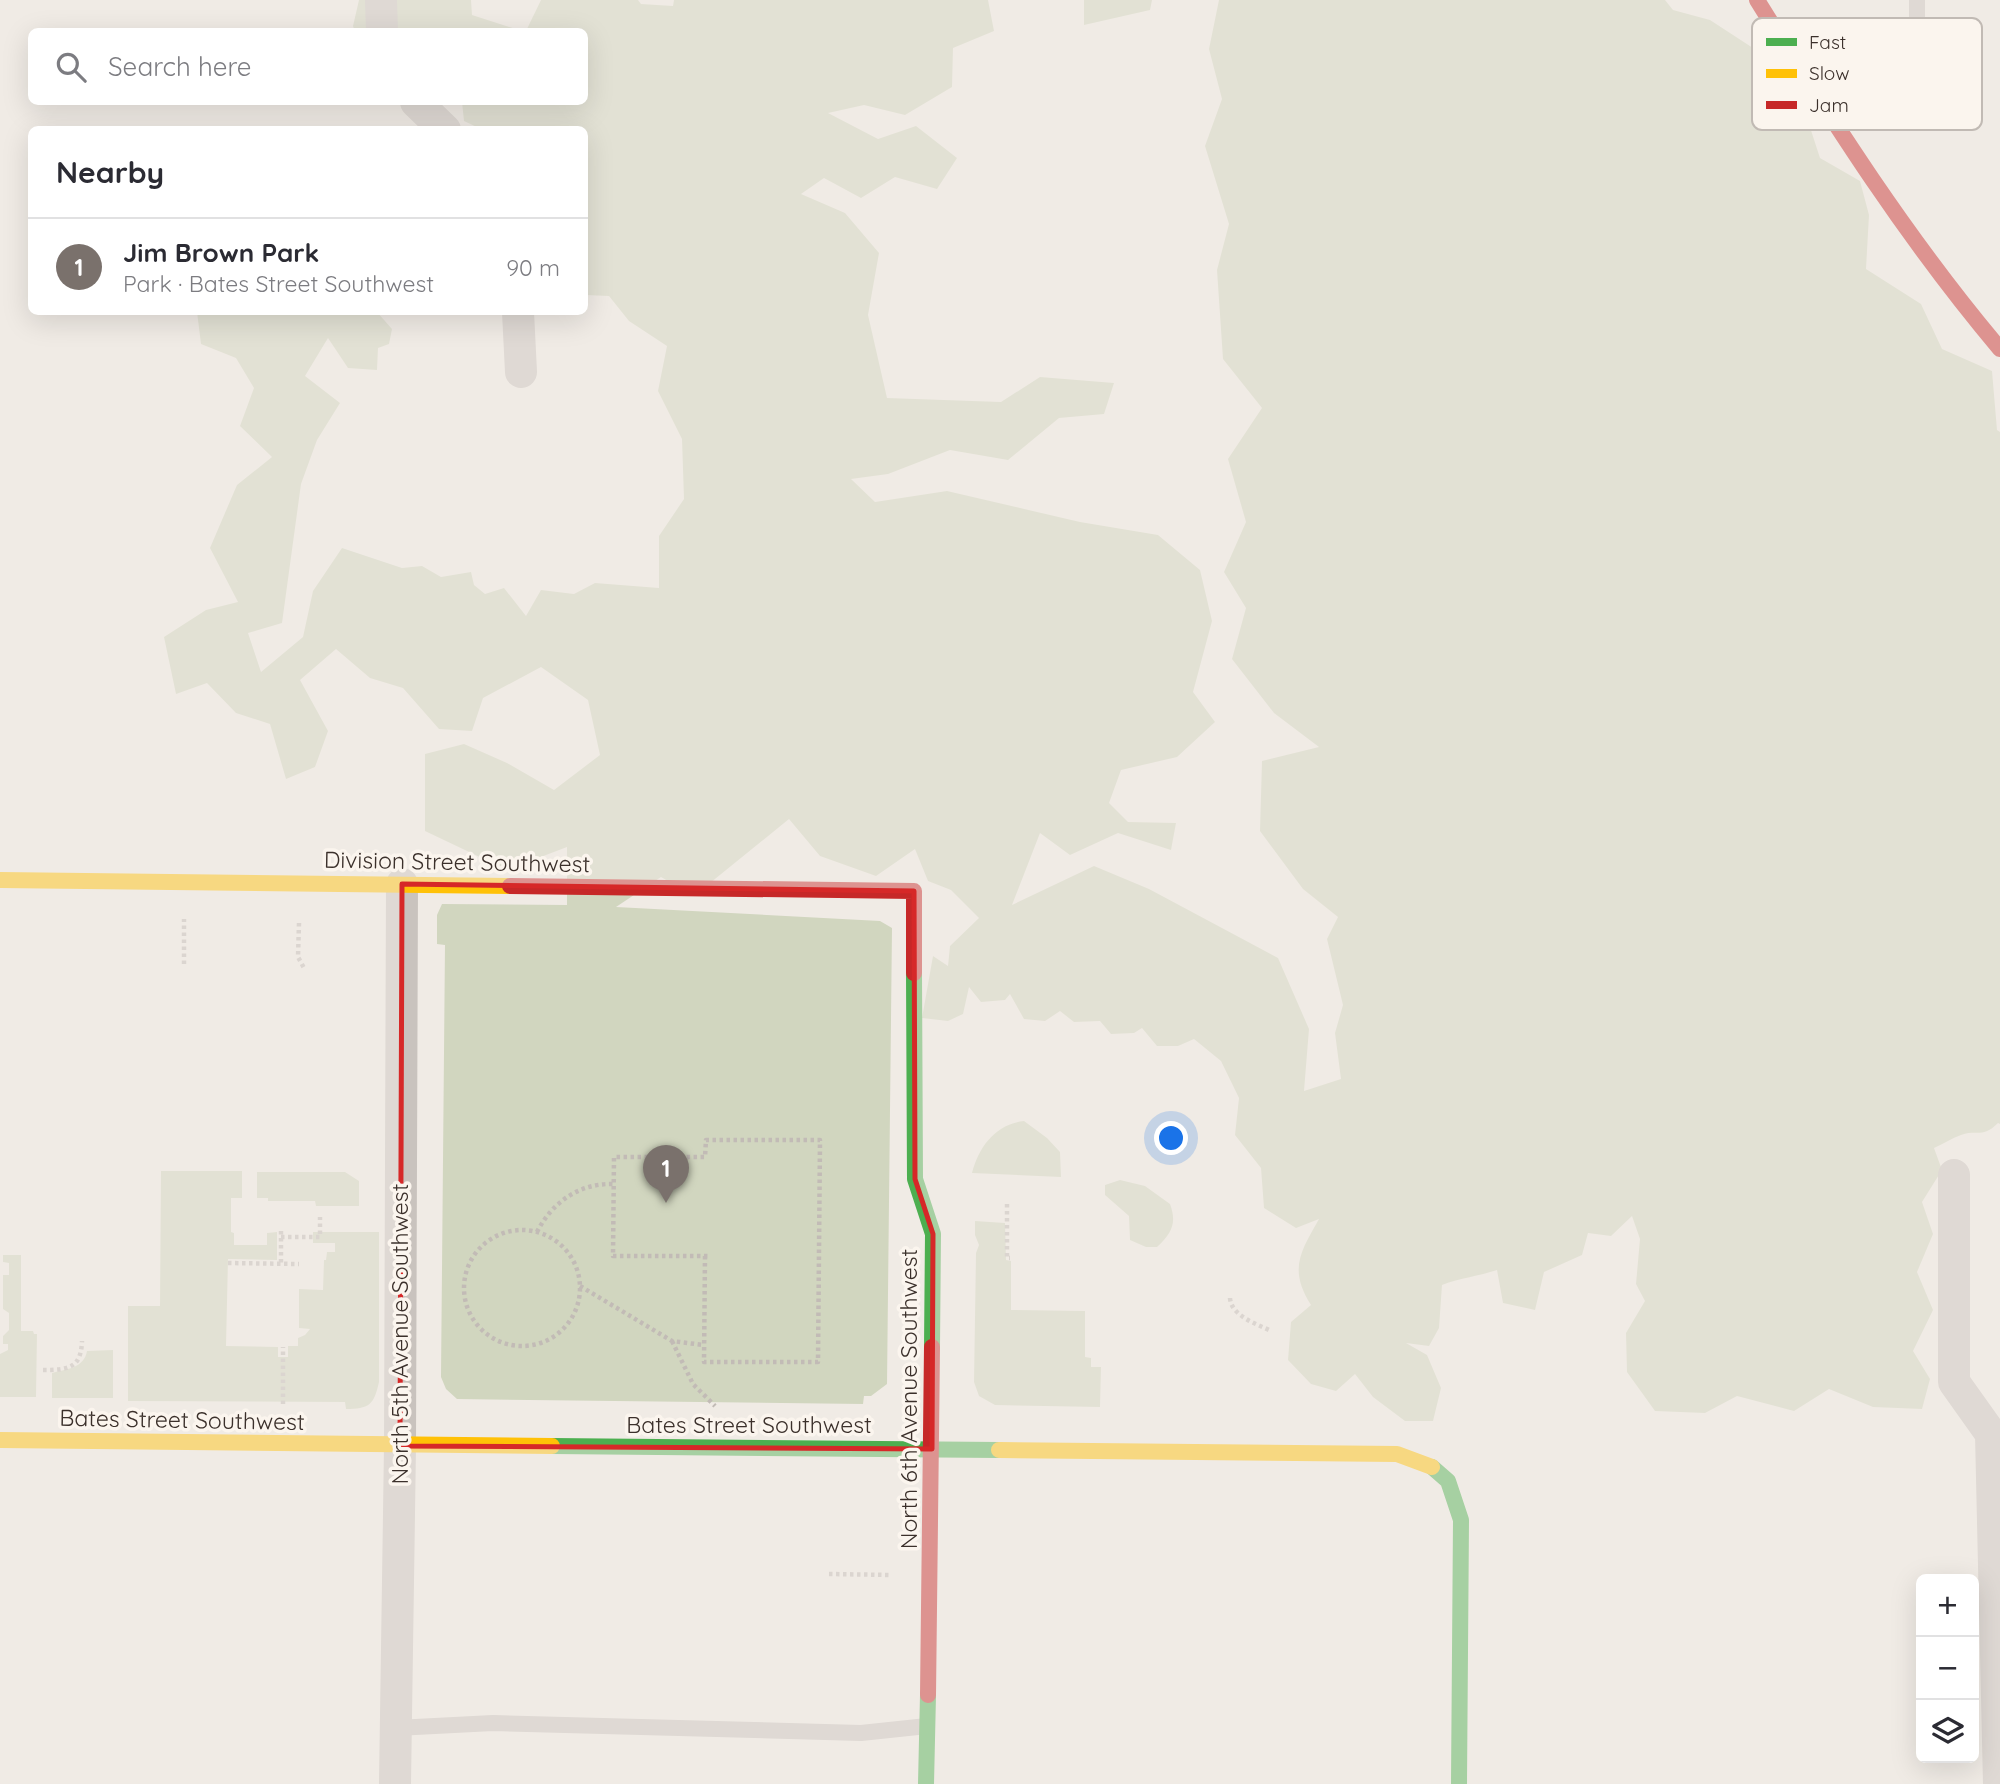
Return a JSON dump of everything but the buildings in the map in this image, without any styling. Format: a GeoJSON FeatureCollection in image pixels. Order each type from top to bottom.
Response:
{"type":"FeatureCollection","features":[{"type":"Feature","properties":{"kind":"street"},"geometry":{"type":"LineString","coordinates":[[381,0],[382,28]]}},
{"type":"Feature","properties":{"kind":"street"},"geometry":{"type":"LineString","coordinates":[[1757,0],[1768,18]]}},
{"type":"Feature","properties":{"kind":"street"},"geometry":{"type":"LineString","coordinates":[[419,105],[441,126]]}},
{"type":"Feature","properties":{"kind":"street"},"geometry":{"type":"LineString","coordinates":[[1838,130],[1860,165],[1958,301],[2000,349]]}},
{"type":"Feature","properties":{"kind":"street"},"geometry":{"type":"LineString","coordinates":[[518,315],[521,372]]}},
{"type":"Feature","properties":{"kind":"street","name":"Division Street Southwest"},"geometry":{"type":"LineString","coordinates":[[0,880],[914,891]]}},
{"type":"Feature","properties":{"kind":"street","name":"North 5th Avenue Southwest"},"geometry":{"type":"LineString","coordinates":[[395,1784],[401,1446],[402,884]]}},
{"type":"Feature","properties":{"kind":"street","name":"North 6th Avenue Southwest"},"geometry":{"type":"LineString","coordinates":[[914,891],[915,1179],[933,1234],[926,1784]]}},
{"type":"Feature","properties":{"kind":"street"},"geometry":{"type":"LineString","coordinates":[[1954,1175],[1954,1382],[1991,1434],[1999,1784]]}},
{"type":"Feature","properties":{"kind":"street","name":"Bates Street Southwest"},"geometry":{"type":"LineString","coordinates":[[0,1440],[1397,1454],[1437,1468],[1451,1482],[1461,1520],[1459,1784]]}},
{"type":"Feature","properties":{"kind":"lane"},"geometry":{"type":"LineString","coordinates":[[1917,0],[1917,18]]}},
{"type":"Feature","properties":{"kind":"lane"},"geometry":{"type":"LineString","coordinates":[[396,1728],[493,1723],[862,1732],[927,1727]]}},
{"type":"Feature","properties":{"kind":"path"},"geometry":{"type":"LineString","coordinates":[[184,914],[184,964]]}},
{"type":"Feature","properties":{"kind":"path"},"geometry":{"type":"LineString","coordinates":[[299,916],[298,957],[304,968]]}},
{"type":"Feature","properties":{"kind":"path"},"geometry":{"type":"LineString","coordinates":[[706,1140],[820,1140],[818,1362],[704,1362],[708,1256],[613,1256],[613,1184],[614,1157],[705,1157],[706,1140]]}},
{"type":"Feature","properties":{"kind":"path"},"geometry":{"type":"LineString","coordinates":[[537,1232],[543,1220],[559,1202],[582,1188],[613,1184]]}},
{"type":"Feature","properties":{"kind":"path"},"geometry":{"type":"LineString","coordinates":[[1007,1205],[1007,1258],[1010,1258]]}},
{"type":"Feature","properties":{"kind":"path"},"geometry":{"type":"LineString","coordinates":[[281,1265],[281,1234],[320,1237],[320,1217]]}},
{"type":"Feature","properties":{"kind":"path"},"geometry":{"type":"LineString","coordinates":[[525,1229],[544,1233],[561,1244],[573,1259],[580,1277],[580,1286],[574,1315],[562,1330],[547,1341],[528,1346],[509,1345],[491,1337],[476,1325],[467,1308],[463,1289],[466,1270],[475,1252],[489,1239],[506,1231],[525,1229]]}},
{"type":"Feature","properties":{"kind":"path"},"geometry":{"type":"LineString","coordinates":[[228,1263],[299,1264]]}},
{"type":"Feature","properties":{"kind":"path"},"geometry":{"type":"LineString","coordinates":[[580,1286],[672,1341],[703,1345]]}},
{"type":"Feature","properties":{"kind":"path"},"geometry":{"type":"LineString","coordinates":[[1230,1298],[1230,1306],[1235,1312],[1271,1331]]}},
{"type":"Feature","properties":{"kind":"path"},"geometry":{"type":"LineString","coordinates":[[43,1370],[77,1363],[82,1355],[82,1341]]}},
{"type":"Feature","properties":{"kind":"path"},"geometry":{"type":"LineString","coordinates":[[672,1341],[693,1384],[715,1406]]}},
{"type":"Feature","properties":{"kind":"path"},"geometry":{"type":"LineString","coordinates":[[283,1347],[283,1404]]}},
{"type":"Feature","properties":{"kind":"path"},"geometry":{"type":"LineString","coordinates":[[829,1574],[893,1575]]}},
{"type":"Feature","properties":{"kind":"highlighted area"},"geometry":{"type":"Polygon","coordinates":[[[402,884],[914,891],[915,1179],[933,1234],[932,1449],[400,1446],[402,884]]]}},
{"type":"Feature","properties":{"kind":"green space"},"geometry":{"type":"Polygon","coordinates":[[[359,0],[471,0],[472,15],[513,28],[354,28],[359,0]]]}},
{"type":"Feature","properties":{"kind":"green space"},"geometry":{"type":"Polygon","coordinates":[[[541,0],[638,0],[641,4],[673,6],[674,0],[988,0],[994,31],[953,48],[952,87],[905,115],[864,105],[828,113],[878,139],[916,126],[957,158],[937,189],[895,177],[861,198],[824,178],[801,194],[845,213],[879,253],[868,315],[887,398],[1001,402],[1040,377],[1114,383],[1104,414],[1059,418],[1008,460],[950,450],[888,474],[851,479],[875,502],[947,491],[1080,522],[1158,535],[1200,570],[1212,621],[1193,692],[1215,722],[1177,757],[1121,770],[1109,803],[1128,822],[1176,823],[1171,850],[1118,833],[1070,855],[1040,833],[1012,905],[1094,866],[1149,889],[1278,958],[1309,1029],[1304,1091],[1341,1079],[1335,1033],[1343,1005],[1327,939],[1338,917],[1303,889],[1260,831],[1262,761],[1319,747],[1274,713],[1232,659],[1246,608],[1224,572],[1246,522],[1228,459],[1262,408],[1223,359],[1217,270],[1229,224],[1205,146],[1222,99],[1209,49],[1219,0],[1665,0],[1673,10],[1710,20],[1752,47],[1752,130],[1811,130],[1820,158],[1860,181],[1869,215],[1866,269],[1921,304],[1942,349],[1992,371],[1997,430],[2000,432],[2000,1124],[1988,1131],[1961,1135],[1934,1148],[1942,1170],[1922,1202],[1933,1234],[1917,1272],[1933,1310],[1913,1351],[1930,1379],[1922,1409],[1873,1407],[1829,1389],[1794,1411],[1737,1396],[1705,1413],[1655,1411],[1627,1372],[1626,1333],[1645,1301],[1636,1284],[1640,1239],[1632,1216],[1611,1236],[1588,1233],[1582,1255],[1544,1272],[1535,1310],[1503,1303],[1497,1270],[1442,1285],[1439,1328],[1429,1346],[1406,1343],[1427,1355],[1441,1388],[1433,1421],[1405,1421],[1373,1397],[1355,1374],[1336,1391],[1311,1384],[1288,1360],[1291,1322],[1311,1305],[1300,1281],[1299,1270],[1302,1251],[1319,1219],[1296,1228],[1264,1208],[1261,1168],[1235,1135],[1239,1098],[1221,1061],[1194,1039],[1178,1046],[1157,1046],[1142,1028],[1134,1033],[1111,1034],[1100,1021],[1074,1022],[1060,1011],[1045,1021],[1024,1019],[1010,994],[1005,1000],[981,1002],[969,987],[963,1014],[948,1021],[922,1018],[933,956],[948,966],[950,946],[979,918],[951,890],[928,881],[915,849],[876,876],[820,856],[789,819],[694,896],[661,877],[616,907],[880,921],[892,928],[887,1384],[871,1396],[864,1396],[863,1404],[457,1399],[446,1389],[441,1377],[445,945],[437,944],[437,915],[442,904],[567,905],[567,847],[507,870],[425,831],[425,754],[464,744],[507,763],[554,790],[600,755],[588,700],[541,667],[483,698],[472,731],[439,729],[403,688],[370,678],[336,649],[300,680],[328,731],[315,767],[286,779],[270,724],[236,713],[207,683],[176,694],[164,637],[206,610],[238,602],[210,548],[237,485],[272,457],[240,426],[254,388],[236,358],[201,344],[197,315],[380,315],[392,329],[389,344],[378,348],[377,370],[348,368],[328,338],[305,376],[340,403],[317,440],[301,484],[282,623],[248,633],[261,672],[303,637],[313,591],[342,548],[402,568],[422,566],[441,577],[471,572],[474,585],[485,594],[504,588],[526,616],[541,590],[574,594],[595,583],[659,588],[659,536],[684,499],[682,439],[658,391],[667,346],[629,321],[609,296],[588,295],[588,126],[475,126],[464,121],[462,105],[588,105],[588,28],[527,28],[541,0]]]}},
{"type":"Feature","properties":{"kind":"green space"},"geometry":{"type":"Polygon","coordinates":[[[1084,0],[1152,0],[1150,10],[1084,25],[1084,0]]]}},
{"type":"Feature","properties":{"kind":"green space"},"geometry":{"type":"Polygon","coordinates":[[[1024,1121],[1047,1138],[1060,1152],[1061,1177],[972,1173],[979,1154],[990,1138],[1005,1127],[1024,1121]]]}},
{"type":"Feature","properties":{"kind":"green space"},"geometry":{"type":"Polygon","coordinates":[[[161,1171],[242,1171],[242,1198],[231,1198],[231,1232],[234,1233],[234,1245],[267,1245],[267,1233],[277,1232],[277,1260],[228,1259],[226,1346],[278,1347],[278,1357],[288,1357],[288,1346],[298,1346],[298,1338],[310,1329],[299,1328],[299,1289],[323,1290],[324,1260],[327,1252],[335,1252],[335,1243],[313,1243],[313,1232],[379,1232],[379,1382],[375,1396],[369,1404],[346,1409],[345,1402],[128,1401],[128,1306],[160,1306],[161,1171]]]}},
{"type":"Feature","properties":{"kind":"green space"},"geometry":{"type":"Polygon","coordinates":[[[257,1172],[345,1172],[359,1181],[359,1206],[316,1206],[315,1201],[268,1201],[268,1198],[257,1198],[257,1172]]]}},
{"type":"Feature","properties":{"kind":"green space"},"geometry":{"type":"Polygon","coordinates":[[[1120,1180],[1145,1186],[1170,1204],[1172,1227],[1157,1247],[1146,1247],[1130,1240],[1129,1216],[1105,1195],[1105,1185],[1120,1180]]]}},
{"type":"Feature","properties":{"kind":"green space"},"geometry":{"type":"Polygon","coordinates":[[[975,1221],[1005,1223],[1006,1260],[1011,1261],[1011,1310],[1085,1311],[1085,1357],[1091,1358],[1091,1367],[1101,1367],[1100,1407],[995,1405],[979,1396],[974,1382],[976,1253],[979,1245],[975,1235],[975,1221]]]}},
{"type":"Feature","properties":{"kind":"green space"},"geometry":{"type":"Polygon","coordinates":[[[3,1255],[21,1255],[21,1331],[33,1331],[37,1334],[36,1397],[0,1397],[0,1354],[8,1350],[8,1344],[3,1344],[3,1336],[9,1330],[9,1313],[3,1309],[3,1275],[9,1275],[9,1263],[3,1262],[3,1255]]]}},
{"type":"Feature","properties":{"kind":"green space"},"geometry":{"type":"Polygon","coordinates":[[[113,1350],[113,1398],[52,1398],[52,1373],[79,1364],[87,1351],[113,1350]]]}},
{"type":"Feature","properties":{"kind":"traffic: fast"},"geometry":{"type":"LineString","coordinates":[[914,973],[915,1179],[933,1234],[932,1347]]}},
{"type":"Feature","properties":{"kind":"traffic: fast"},"geometry":{"type":"LineString","coordinates":[[552,1446],[999,1450]]}},
{"type":"Feature","properties":{"kind":"traffic: fast"},"geometry":{"type":"LineString","coordinates":[[1432,1467],[1448,1481],[1461,1520],[1459,1784]]}},
{"type":"Feature","properties":{"kind":"traffic: fast"},"geometry":{"type":"LineString","coordinates":[[926,1784],[928,1695]]}},
{"type":"Feature","properties":{"kind":"traffic: slow"},"geometry":{"type":"LineString","coordinates":[[0,880],[510,886]]}},
{"type":"Feature","properties":{"kind":"traffic: slow"},"geometry":{"type":"LineString","coordinates":[[0,1440],[552,1446]]}},
{"type":"Feature","properties":{"kind":"traffic: slow"},"geometry":{"type":"LineString","coordinates":[[999,1450],[1397,1454],[1432,1467]]}},
{"type":"Feature","properties":{"kind":"traffic: jam"},"geometry":{"type":"LineString","coordinates":[[1757,0],[1768,18]]}},
{"type":"Feature","properties":{"kind":"traffic: jam"},"geometry":{"type":"LineString","coordinates":[[1840,130],[1902,223],[2000,349]]}},
{"type":"Feature","properties":{"kind":"traffic: jam"},"geometry":{"type":"LineString","coordinates":[[510,886],[914,891],[914,973]]}},
{"type":"Feature","properties":{"kind":"traffic: jam"},"geometry":{"type":"LineString","coordinates":[[928,1695],[932,1347]]}},
{"type":"Feature","properties":{"kind":"place","name":"Jim Brown Park"},"geometry":{"type":"Point","coordinates":[666,1203]}}]}
